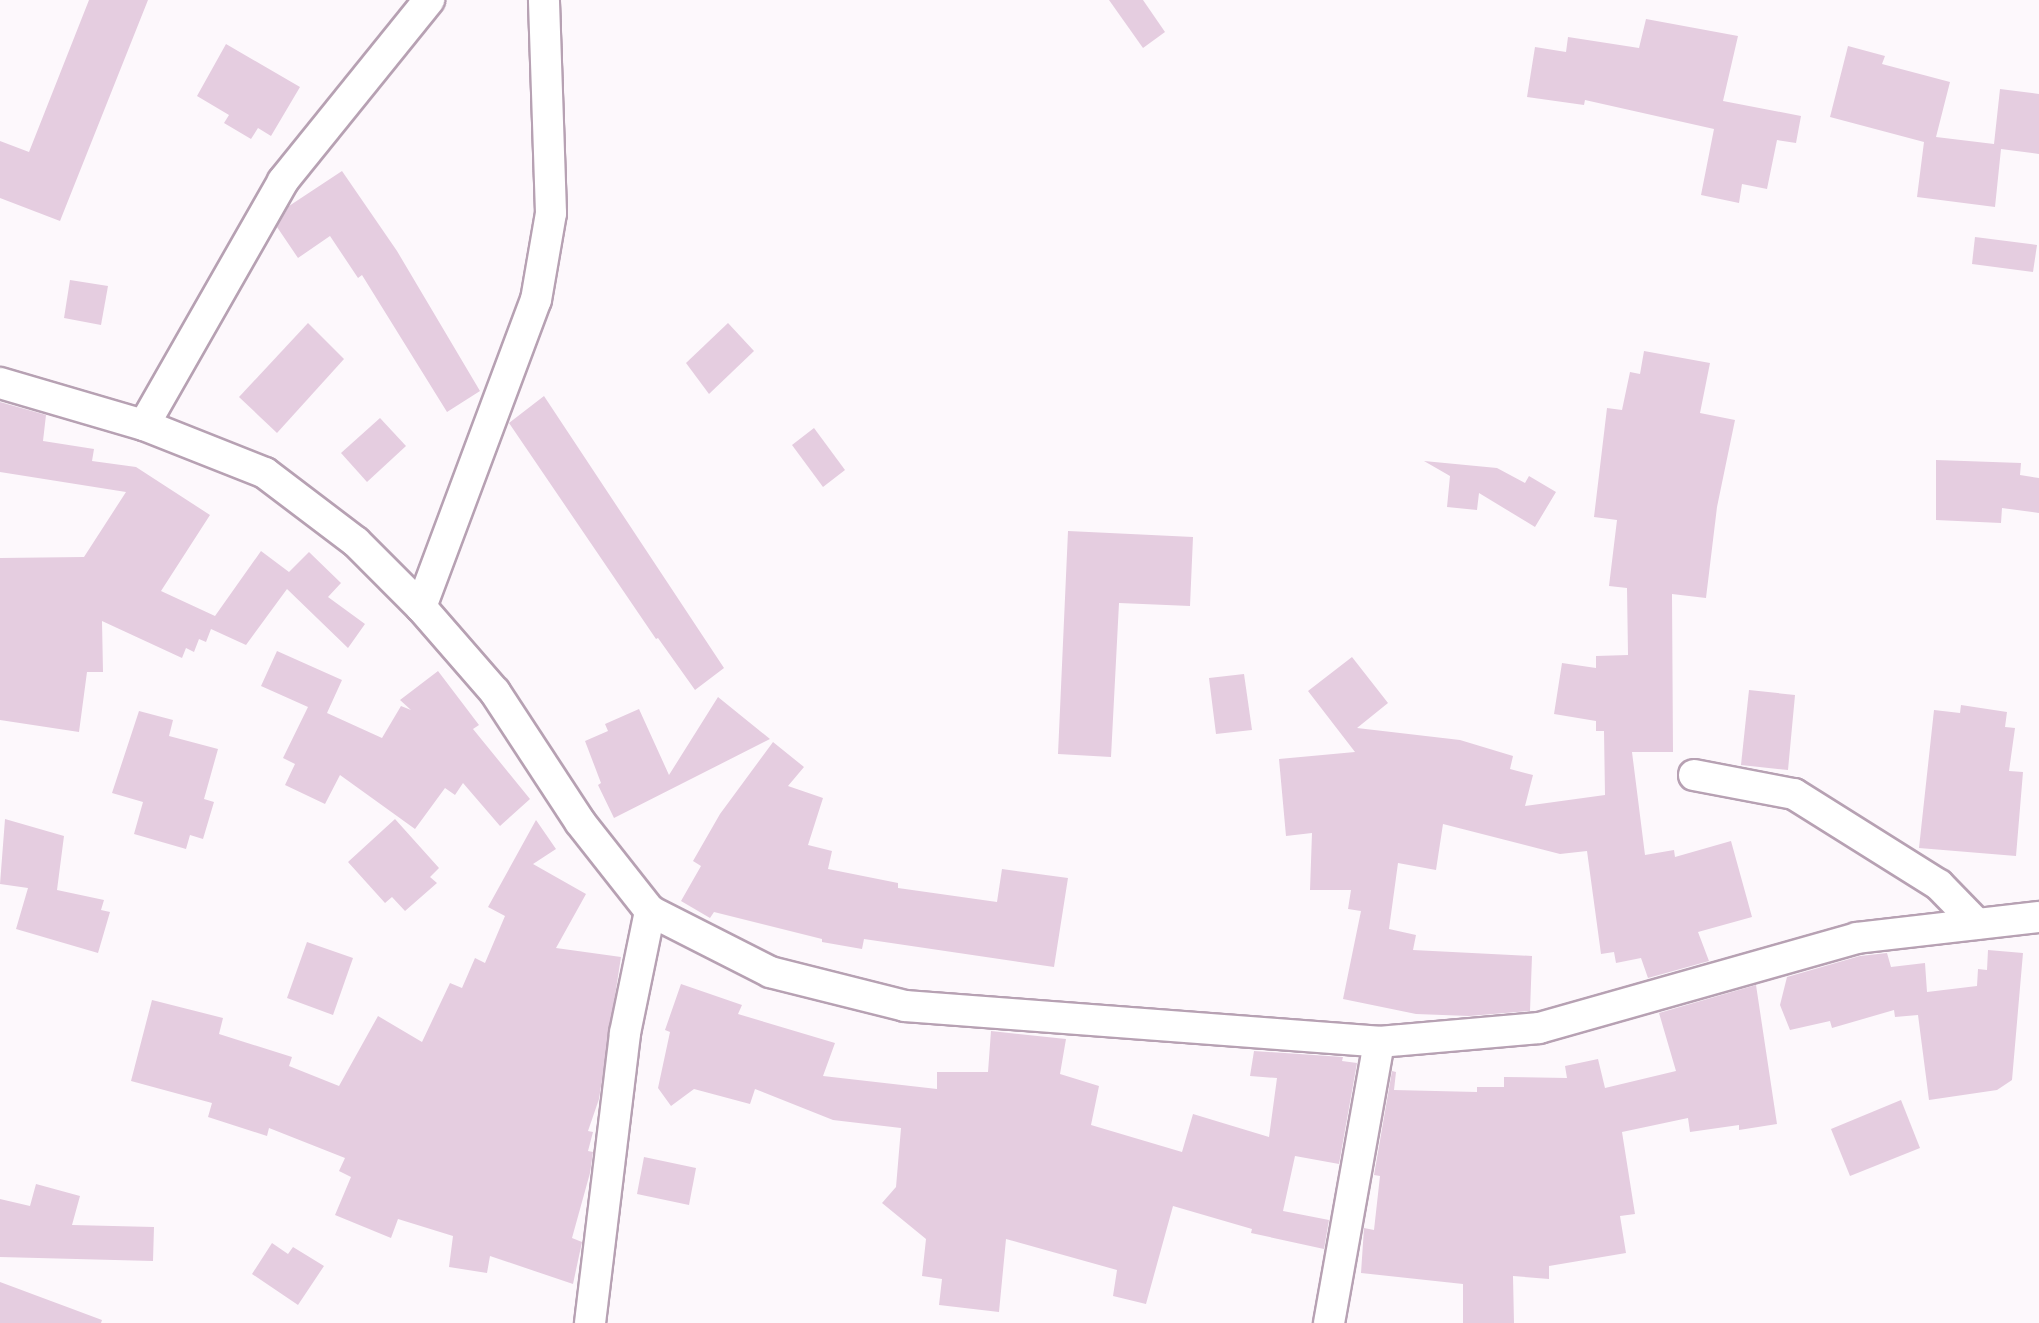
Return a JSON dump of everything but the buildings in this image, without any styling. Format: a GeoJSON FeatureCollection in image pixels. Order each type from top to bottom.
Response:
{"type":"FeatureCollection","features":[{"type":"Feature","properties":{"kind":"street"},"geometry":{"type":"LineString","coordinates":[[144,425],[283,181],[429,0]]}},
{"type":"Feature","properties":{"kind":"street"},"geometry":{"type":"LineString","coordinates":[[421,607],[536,300],[551,213],[544,0]]}},
{"type":"Feature","properties":{"kind":"street"},"geometry":{"type":"LineString","coordinates":[[0,383],[144,425],[265,473],[356,542],[421,607],[495,692],[580,822],[650,911],[770,972],[905,1006],[1379,1042],[1539,1028],[1857,938],[2039,917]]}},
{"type":"Feature","properties":{"kind":"street"},"geometry":{"type":"LineString","coordinates":[[1694,775],[1794,794],[1939,885],[1977,924]]}},
{"type":"Feature","properties":{"kind":"street"},"geometry":{"type":"LineString","coordinates":[[590,1323],[625,1033],[650,911]]}},
{"type":"Feature","properties":{"kind":"street"},"geometry":{"type":"LineString","coordinates":[[1329,1323],[1379,1042]]}}]}
